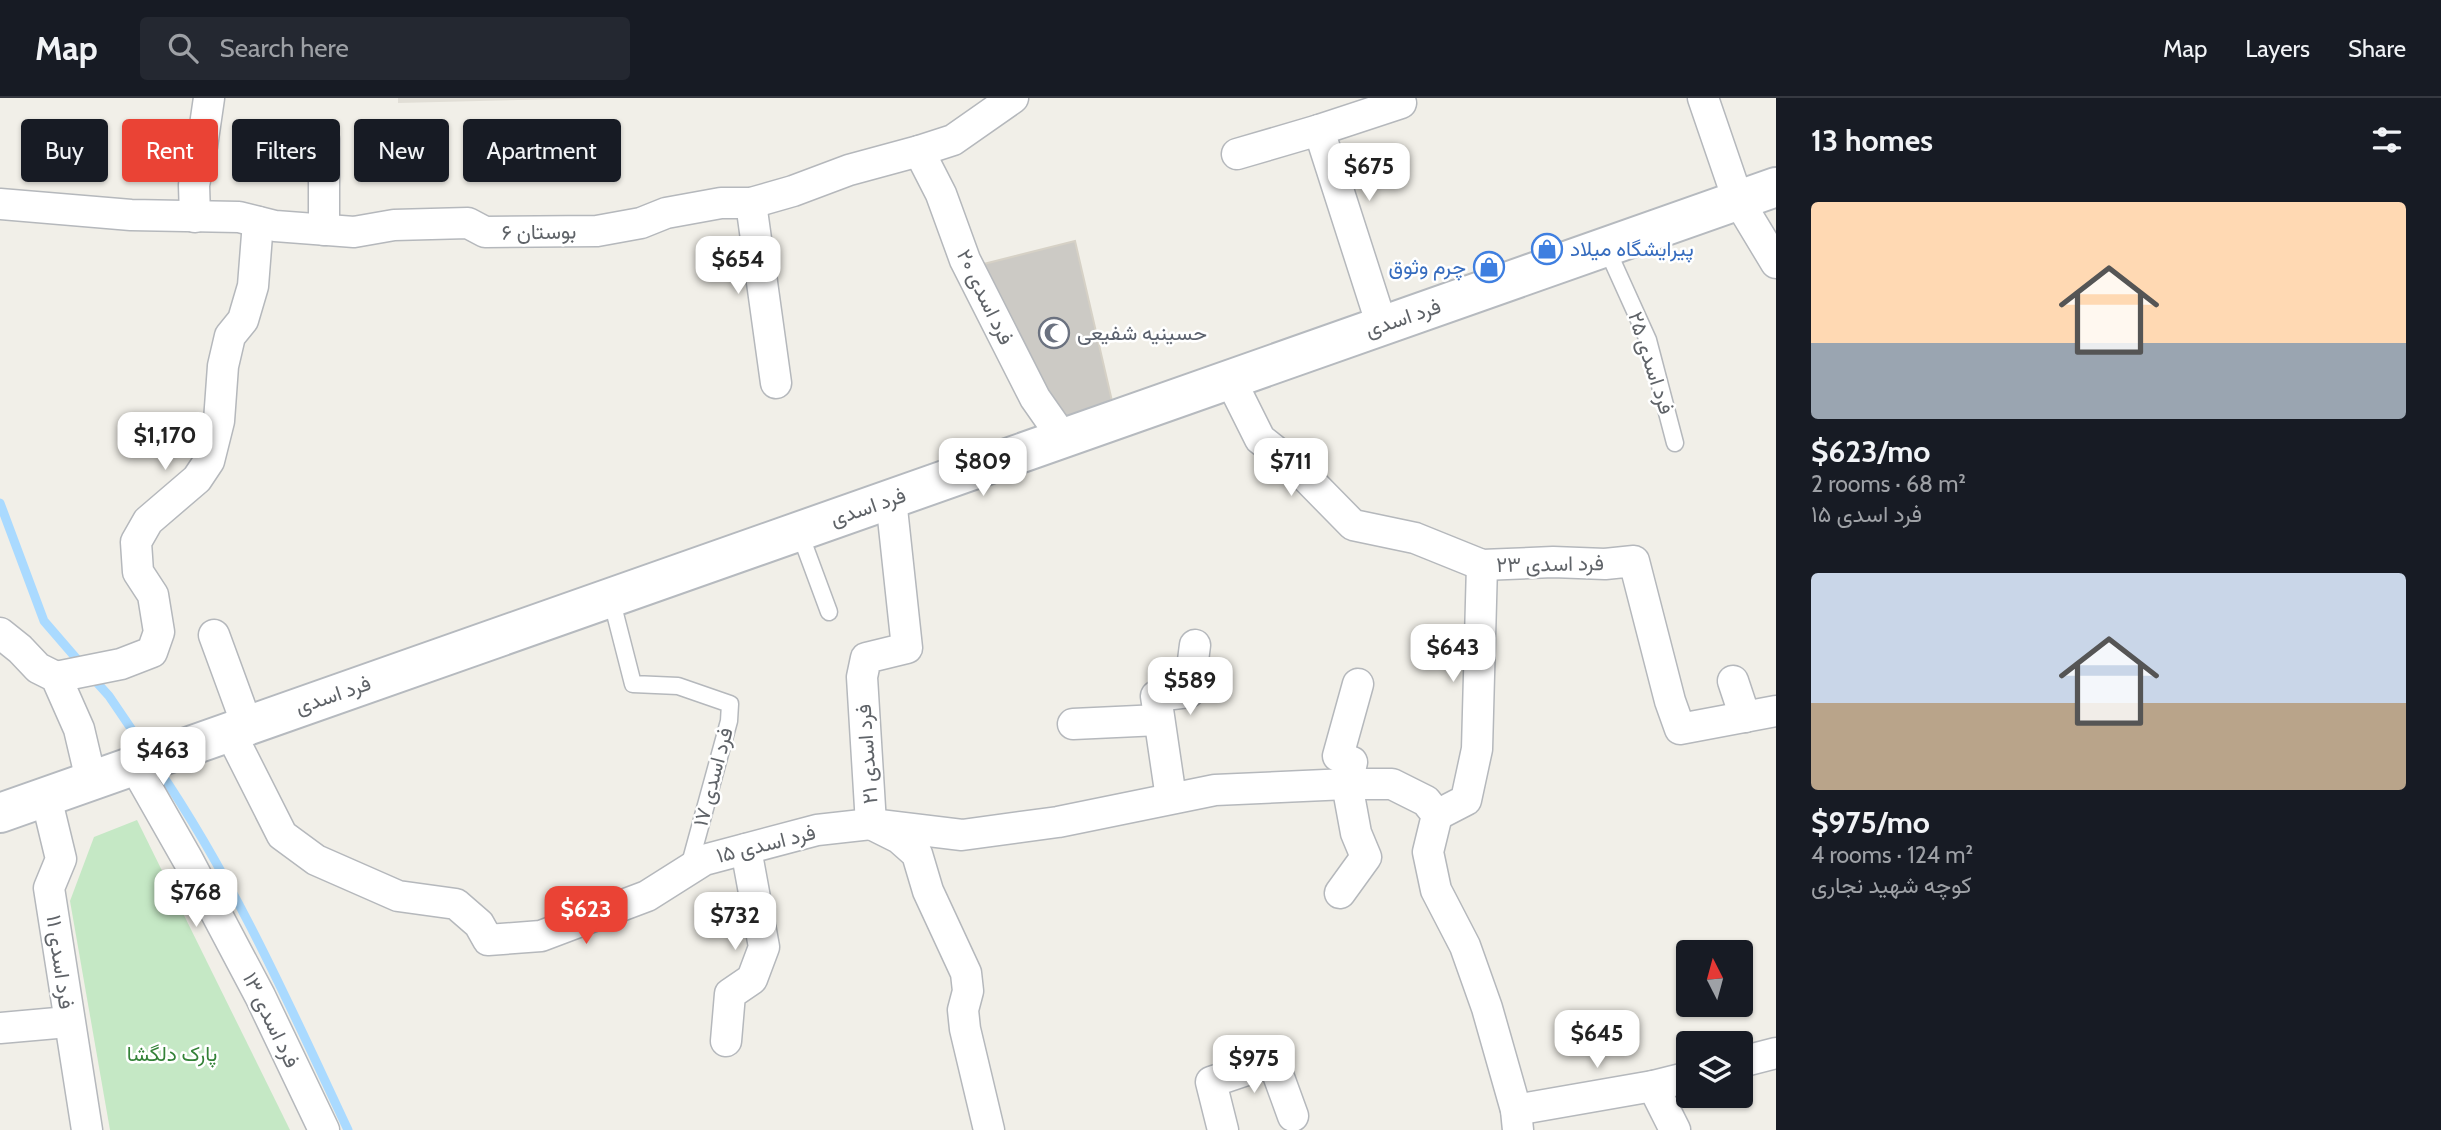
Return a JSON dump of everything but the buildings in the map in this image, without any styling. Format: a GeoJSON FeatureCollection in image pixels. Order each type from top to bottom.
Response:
{"type":"FeatureCollection","features":[{"type":"Feature","properties":{"kind":"main road","name":"فرد اسدی"},"geometry":{"type":"LineString","coordinates":[[0,813],[1776,187]]}},
{"type":"Feature","properties":{"kind":"street"},"geometry":{"type":"LineString","coordinates":[[195,217],[194,185],[209,98]]}},
{"type":"Feature","properties":{"kind":"street","name":"بوستان ۶"},"geometry":{"type":"LineString","coordinates":[[0,204],[131,215],[239,217],[275,226],[354,232],[394,225],[468,223],[485,232],[583,231],[642,223],[666,213],[721,202],[751,203],[793,191],[849,170],[953,140],[1013,98]]}},
{"type":"Feature","properties":{"kind":"street"},"geometry":{"type":"LineString","coordinates":[[1703,98],[1738,200],[1776,263]]}},
{"type":"Feature","properties":{"kind":"street"},"geometry":{"type":"LineString","coordinates":[[1237,154],[1401,103]]}},
{"type":"Feature","properties":{"kind":"street"},"geometry":{"type":"LineString","coordinates":[[1319,130],[1382,326]]}},
{"type":"Feature","properties":{"kind":"street","name":"فرد اسدی ۲۰"},"geometry":{"type":"LineString","coordinates":[[919,151],[942,194],[965,260],[1035,398],[1063,438]]}},
{"type":"Feature","properties":{"kind":"street"},"geometry":{"type":"LineString","coordinates":[[324,182],[324,230]]}},
{"type":"Feature","properties":{"kind":"street"},"geometry":{"type":"LineString","coordinates":[[751,203],[776,383]]}},
{"type":"Feature","properties":{"kind":"street"},"geometry":{"type":"LineString","coordinates":[[0,633],[38,668],[56,677],[121,664],[152,652],[159,632],[153,595],[138,572],[136,542],[148,520],[197,479],[209,461],[219,421],[223,366],[230,336],[243,320],[253,286],[258,222]]}},
{"type":"Feature","properties":{"kind":"street","name":"فرد اسدی ۲۳"},"geometry":{"type":"LineString","coordinates":[[1230,379],[1260,439],[1298,469],[1353,525],[1415,538],[1482,565],[1553,562],[1605,564],[1634,561],[1670,701],[1680,729],[1776,711]]}},
{"type":"Feature","properties":{"kind":"street","name":"فرد اسدی ۲۱"},"geometry":{"type":"LineString","coordinates":[[891,499],[907,648],[866,658],[862,677],[871,824],[898,838],[918,854],[928,891],[966,973],[968,991],[962,1010],[989,1130]]}},
{"type":"Feature","properties":{"kind":"street"},"geometry":{"type":"LineString","coordinates":[[1482,565],[1477,749],[1466,800],[1437,815],[1428,852],[1436,890],[1465,946],[1487,1008],[1517,1120],[1676,1080]]}},
{"type":"Feature","properties":{"kind":"street"},"geometry":{"type":"LineString","coordinates":[[215,635],[239,729]]}},
{"type":"Feature","properties":{"kind":"street"},"geometry":{"type":"LineString","coordinates":[[1171,798],[1156,696],[1189,692],[1195,645]]}},
{"type":"Feature","properties":{"kind":"street","name":"فرد اسدی ۱۱"},"geometry":{"type":"LineString","coordinates":[[56,677],[79,729],[68,789],[61,859],[49,888],[87,1130]]}},
{"type":"Feature","properties":{"kind":"street"},"geometry":{"type":"LineString","coordinates":[[1733,681],[1745,717]]}},
{"type":"Feature","properties":{"kind":"street"},"geometry":{"type":"LineString","coordinates":[[1339,893],[1366,857],[1356,833],[1347,784],[1352,762],[1338,755],[1358,684]]}},
{"type":"Feature","properties":{"kind":"street"},"geometry":{"type":"LineString","coordinates":[[1073,724],[1159,720]]}},
{"type":"Feature","properties":{"kind":"street","name":"فرد اسدی ۱۵"},"geometry":{"type":"LineString","coordinates":[[239,729],[282,835],[316,860],[398,896],[456,904],[479,924],[488,940],[541,936],[647,896],[704,860],[817,830],[871,824],[962,835],[1058,822],[1215,790],[1347,784],[1392,784],[1426,801],[1437,815]]}},
{"type":"Feature","properties":{"kind":"street","name":"فرد اسدی ۱۳"},"geometry":{"type":"LineString","coordinates":[[147,761],[188,860],[260,996],[324,1130]]}},
{"type":"Feature","properties":{"kind":"street"},"geometry":{"type":"LineString","coordinates":[[726,1041],[730,994],[752,979],[764,947],[746,849]]}},
{"type":"Feature","properties":{"kind":"street"},"geometry":{"type":"LineString","coordinates":[[0,1028],[68,1022]]}},
{"type":"Feature","properties":{"kind":"street"},"geometry":{"type":"LineString","coordinates":[[1753,1059],[1776,1053]]}},
{"type":"Feature","properties":{"kind":"street"},"geometry":{"type":"LineString","coordinates":[[1223,1130],[1211,1082],[1273,1061],[1293,1116]]}},
{"type":"Feature","properties":{"kind":"street"},"geometry":{"type":"LineString","coordinates":[[1653,1086],[1675,1130]]}},
{"type":"Feature","properties":{"kind":"lane","name":"فرد اسدی ۲۵"},"geometry":{"type":"LineString","coordinates":[[1606,247],[1648,340],[1675,443]]}},
{"type":"Feature","properties":{"kind":"lane"},"geometry":{"type":"LineString","coordinates":[[799,531],[829,612]]}},
{"type":"Feature","properties":{"kind":"lane","name":"فرد اسدی ۱۷"},"geometry":{"type":"LineString","coordinates":[[611,598],[633,684],[678,686],[730,704],[729,721],[688,870]]}},
{"type":"Feature","properties":{"kind":"shaded area"},"geometry":{"type":"Polygon","coordinates":[[[398,98],[601,98],[398,103],[398,98]]]}},
{"type":"Feature","properties":{"kind":"green space","name":"پارک دلگشا"},"geometry":{"type":"Polygon","coordinates":[[[137,820],[290,1130],[110,1130],[70,901],[94,837],[137,820]]]}},
{"type":"Feature","properties":{"kind":"waterway"},"geometry":{"type":"LineString","coordinates":[[0,503],[44,621],[82,665]]}},
{"type":"Feature","properties":{"kind":"waterway"},"geometry":{"type":"LineString","coordinates":[[91,676],[109,696],[147,752]]}},
{"type":"Feature","properties":{"kind":"waterway"},"geometry":{"type":"LineString","coordinates":[[157,767],[236,899],[348,1130]]}},
{"type":"Feature","properties":{"kind":"place","name":"پیرایشگاه میلاد"},"geometry":{"type":"Point","coordinates":[1547,249]}},
{"type":"Feature","properties":{"kind":"place","name":"چرم وثوق"},"geometry":{"type":"Point","coordinates":[1489,267]}},
{"type":"Feature","properties":{"kind":"place","name":"حسینیه شفیعی"},"geometry":{"type":"Point","coordinates":[1054,333]}}]}
